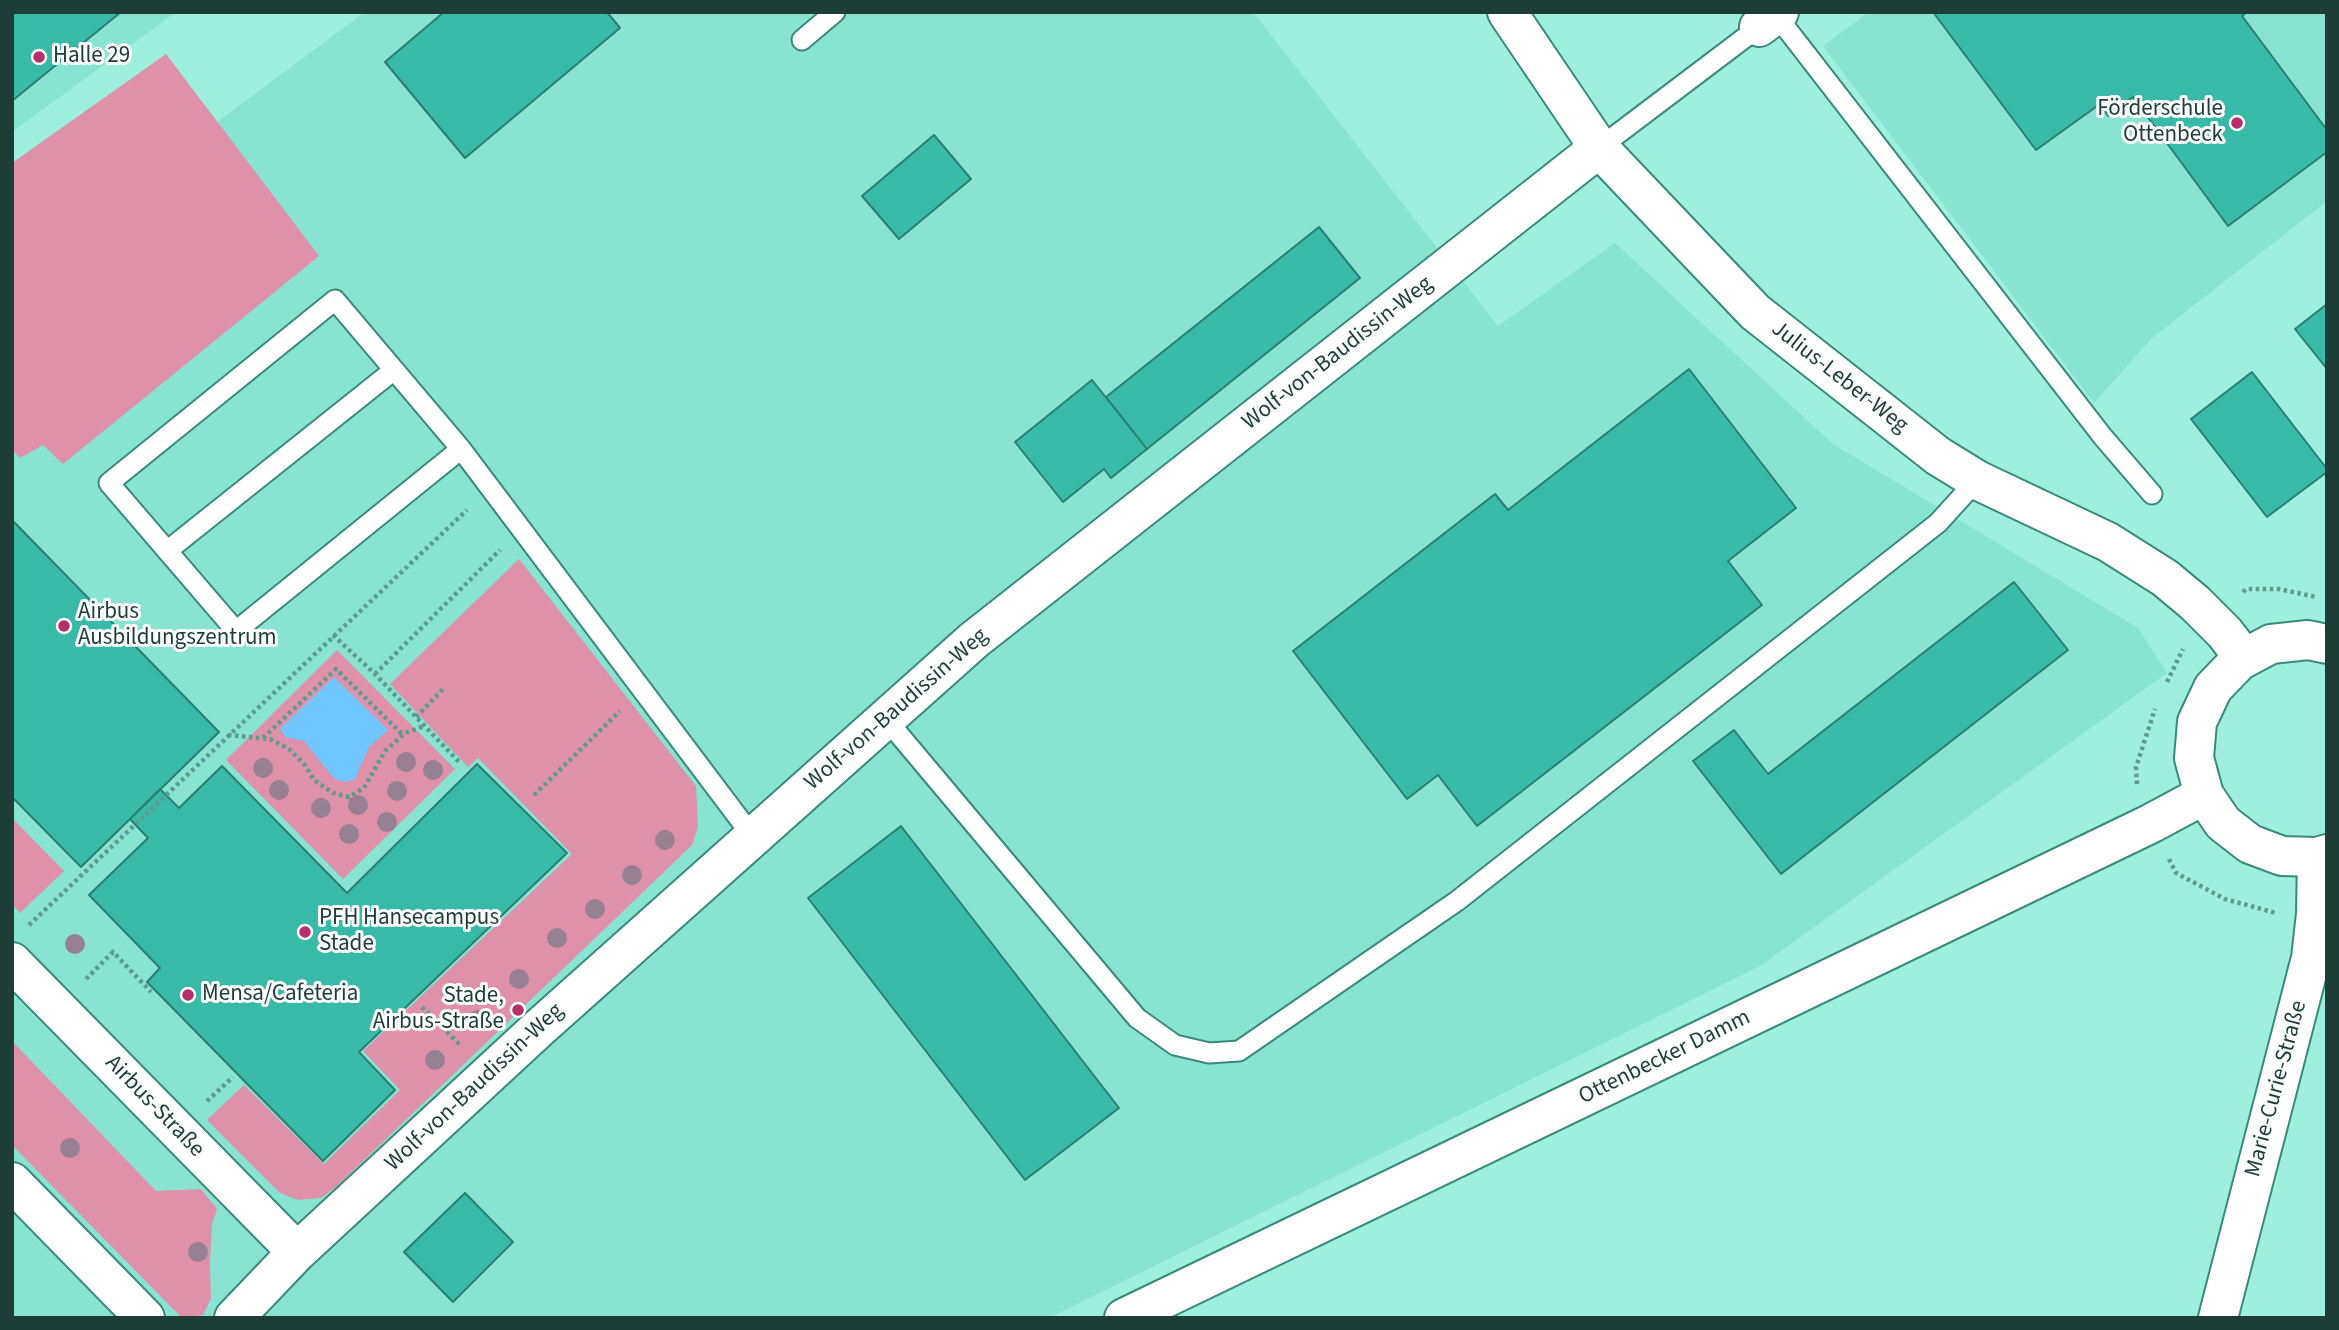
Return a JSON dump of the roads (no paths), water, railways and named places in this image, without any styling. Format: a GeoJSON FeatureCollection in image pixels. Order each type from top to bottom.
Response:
{"type":"FeatureCollection","features":[{"type":"Feature","properties":{"kind":"street","name":"Julius-Leber-Weg"},"geometry":{"type":"LineString","coordinates":[[1507,12],[1599,148],[1755,312],[1938,456],[1977,480],[2108,542],[2165,578],[2225,633],[2244,658]]}},
{"type":"Feature","properties":{"kind":"street","name":"Wolf-von-Baudissin-Weg"},"geometry":{"type":"LineString","coordinates":[[234,1318],[296,1252],[538,1029],[974,640],[1599,148]]}},
{"type":"Feature","properties":{"kind":"street"},"geometry":{"type":"LineString","coordinates":[[2322,855],[2282,856],[2250,844],[2223,823],[2204,795],[2194,758],[2197,722],[2213,688],[2244,658],[2271,644],[2308,640],[2327,644]]}},
{"type":"Feature","properties":{"kind":"street","name":"Ottenbecker Damm"},"geometry":{"type":"LineString","coordinates":[[1124,1318],[2125,836],[2204,795]]}},
{"type":"Feature","properties":{"kind":"street","name":"Marie-Curie-Straße"},"geometry":{"type":"LineString","coordinates":[[2218,1318],[2311,958],[2322,855]]}},
{"type":"Feature","properties":{"kind":"street","name":"Airbus-Straße"},"geometry":{"type":"LineString","coordinates":[[12,962],[296,1252]]}},
{"type":"Feature","properties":{"kind":"street"},"geometry":{"type":"LineString","coordinates":[[12,1182],[145,1318]]}},
{"type":"Feature","properties":{"kind":"lane"},"geometry":{"type":"LineString","coordinates":[[802,40],[835,12]]}},
{"type":"Feature","properties":{"kind":"lane"},"geometry":{"type":"LineString","coordinates":[[1599,148],[1771,18],[2103,437],[2152,494]]}},
{"type":"Feature","properties":{"kind":"lane"},"geometry":{"type":"LineString","coordinates":[[461,449],[236,631],[109,483],[335,300],[461,449],[753,837]]}},
{"type":"Feature","properties":{"kind":"lane"},"geometry":{"type":"LineString","coordinates":[[167,551],[394,370]]}},
{"type":"Feature","properties":{"kind":"lane"},"geometry":{"type":"LineString","coordinates":[[886,719],[1137,1017],[1175,1045],[1209,1053],[1239,1051],[1457,901],[1938,523],[1977,480]]}},
{"type":"Feature","properties":{"kind":"water"},"geometry":{"type":"Polygon","coordinates":[[[334,677],[388,730],[369,747],[355,779],[347,782],[337,780],[331,775],[304,741],[285,737],[280,729],[334,677]]]}},
{"type":"Feature","properties":{"kind":"place","name":"Halle 29"},"geometry":{"type":"Point","coordinates":[39,57]}},
{"type":"Feature","properties":{"kind":"place","name":"Förderschule Ottenbeck"},"geometry":{"type":"Point","coordinates":[2237,123]}},
{"type":"Feature","properties":{"kind":"place","name":"Airbus Ausbildungszentrum"},"geometry":{"type":"Point","coordinates":[64,626]}},
{"type":"Feature","properties":{"kind":"place","name":"PFH Hansecampus Stade"},"geometry":{"type":"Point","coordinates":[305,932]}},
{"type":"Feature","properties":{"kind":"place","name":"Mensa/Cafeteria"},"geometry":{"type":"Point","coordinates":[188,995]}},
{"type":"Feature","properties":{"kind":"place","name":"Stade, Airbus-Straße"},"geometry":{"type":"Point","coordinates":[518,1010]}}]}
